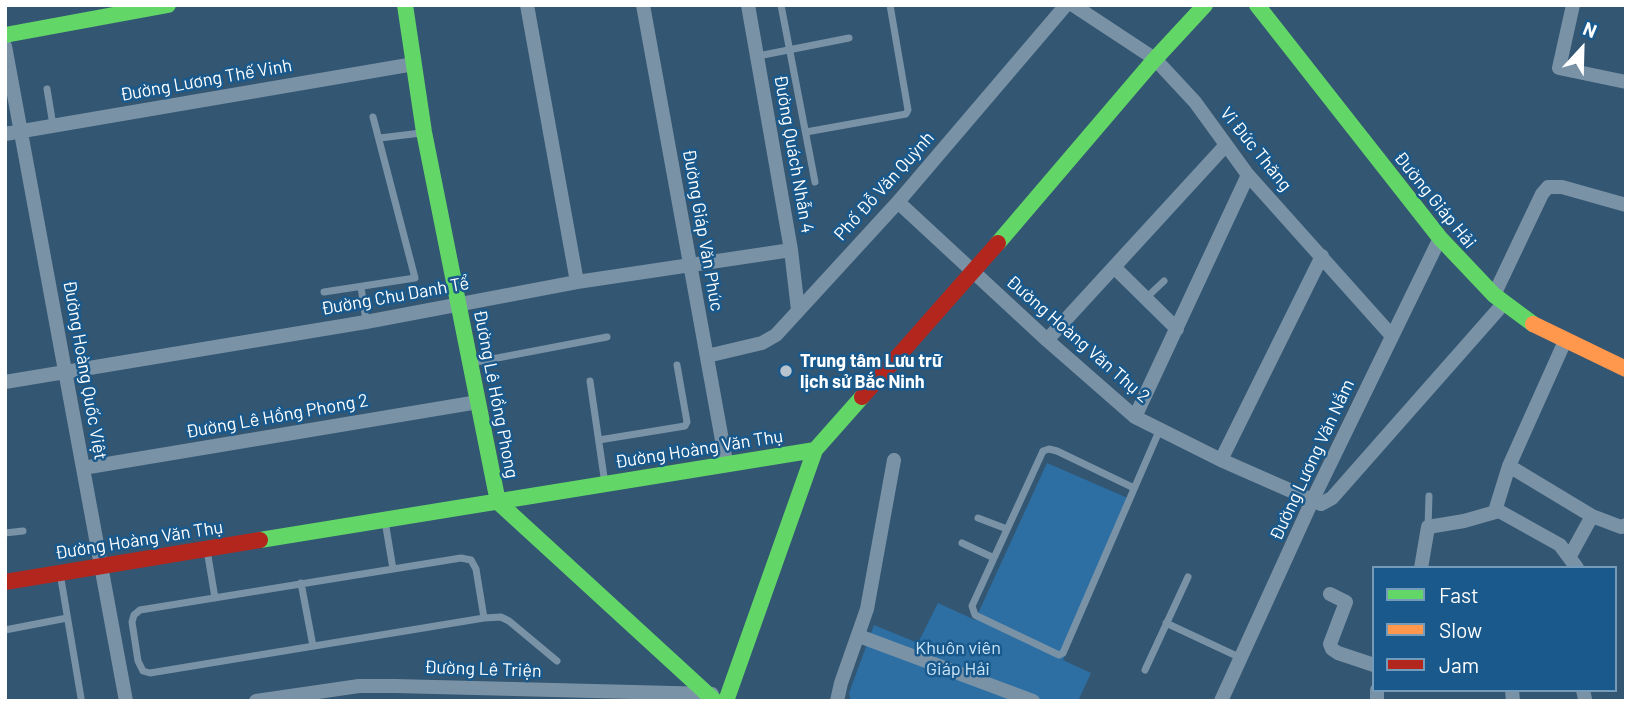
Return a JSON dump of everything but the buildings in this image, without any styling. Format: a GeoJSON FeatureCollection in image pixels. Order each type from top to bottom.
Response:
{"type":"FeatureCollection","features":[{"type":"Feature","properties":{"kind":"street"},"geometry":{"type":"LineString","coordinates":[[5,35],[168,5]]}},
{"type":"Feature","properties":{"kind":"street","name":"Đường Lê Hồng Phong"},"geometry":{"type":"LineString","coordinates":[[405,5],[424,132],[498,502],[720,697]]}},
{"type":"Feature","properties":{"kind":"street"},"geometry":{"type":"LineString","coordinates":[[527,5],[577,282]]}},
{"type":"Feature","properties":{"kind":"street","name":"Đường Giáp Văn Phúc"},"geometry":{"type":"LineString","coordinates":[[643,5],[726,462]]}},
{"type":"Feature","properties":{"kind":"street","name":"Đường Quách Nhẫn 4"},"geometry":{"type":"LineString","coordinates":[[748,5],[791,250],[798,310]]}},
{"type":"Feature","properties":{"kind":"street","name":"Phố Đỗ Văn Quỳnh"},"geometry":{"type":"LineString","coordinates":[[707,356],[746,348],[771,339],[898,202],[1066,5]]}},
{"type":"Feature","properties":{"kind":"street","name":"Vi Đức Thăng"},"geometry":{"type":"LineString","coordinates":[[1073,5],[1155,59],[1195,102],[1248,175],[1392,336]]}},
{"type":"Feature","properties":{"kind":"street"},"geometry":{"type":"LineString","coordinates":[[720,697],[815,450],[1205,5]]}},
{"type":"Feature","properties":{"kind":"street","name":"Đường Giáp Hải"},"geometry":{"type":"LineString","coordinates":[[1257,5],[1440,238],[1499,299],[1536,326],[1624,365]]}},
{"type":"Feature","properties":{"kind":"street"},"geometry":{"type":"LineString","coordinates":[[1573,5],[1559,68],[1626,82]]}},
{"type":"Feature","properties":{"kind":"street","name":"Đường Hoàng Quốc Việt"},"geometry":{"type":"LineString","coordinates":[[5,46],[126,701]]}},
{"type":"Feature","properties":{"kind":"street","name":"Đường Lương Thế Vinh"},"geometry":{"type":"LineString","coordinates":[[5,134],[414,64]]}},
{"type":"Feature","properties":{"kind":"street"},"geometry":{"type":"LineString","coordinates":[[1046,340],[1225,146]]}},
{"type":"Feature","properties":{"kind":"street"},"geometry":{"type":"LineString","coordinates":[[1135,417],[1248,175]]}},
{"type":"Feature","properties":{"kind":"street"},"geometry":{"type":"LineString","coordinates":[[1312,501],[1321,504],[1332,498],[1499,299],[1542,194],[1548,187],[1562,187],[1626,205]]}},
{"type":"Feature","properties":{"kind":"street","name":"Đường Hoàng Văn Thụ 2"},"geometry":{"type":"LineString","coordinates":[[898,202],[1046,340],[1135,417],[1312,501]]}},
{"type":"Feature","properties":{"kind":"street","name":"Đường Lương Văn Nắm"},"geometry":{"type":"LineString","coordinates":[[1221,701],[1312,501],[1440,238]]}},
{"type":"Feature","properties":{"kind":"street","name":"Đường Chu Danh Tể"},"geometry":{"type":"LineString","coordinates":[[5,382],[366,322],[577,282],[791,250]]}},
{"type":"Feature","properties":{"kind":"street"},"geometry":{"type":"LineString","coordinates":[[1222,460],[1322,256]]}},
{"type":"Feature","properties":{"kind":"street"},"geometry":{"type":"LineString","coordinates":[[1114,267],[1177,329]]}},
{"type":"Feature","properties":{"kind":"street"},"geometry":{"type":"LineString","coordinates":[[1495,511],[1509,466],[1565,341]]}},
{"type":"Feature","properties":{"kind":"street","name":"Đường Lê Hồng Phong 2"},"geometry":{"type":"LineString","coordinates":[[83,468],[478,402]]}},
{"type":"Feature","properties":{"kind":"street","name":"Đường Hoàng Văn Thụ"},"geometry":{"type":"LineString","coordinates":[[5,582],[726,462],[815,450]]}},
{"type":"Feature","properties":{"kind":"street"},"geometry":{"type":"LineString","coordinates":[[837,701],[867,609],[894,460]]}},
{"type":"Feature","properties":{"kind":"street"},"geometry":{"type":"LineString","coordinates":[[1509,466],[1592,516],[1621,527],[1626,525]]}},
{"type":"Feature","properties":{"kind":"street"},"geometry":{"type":"LineString","coordinates":[[1421,566],[1427,527],[1464,521],[1495,511],[1507,514],[1560,545],[1574,562],[1592,516]]}},
{"type":"Feature","properties":{"kind":"street"},"geometry":{"type":"LineString","coordinates":[[1330,594],[1346,602],[1330,644],[1332,649],[1372,664]]}},
{"type":"Feature","properties":{"kind":"street"},"geometry":{"type":"LineString","coordinates":[[859,636],[1033,701]]}},
{"type":"Feature","properties":{"kind":"street","name":"Đường Lê Triện"},"geometry":{"type":"LineString","coordinates":[[265,700],[357,694],[720,697]]}},
{"type":"Feature","properties":{"kind":"lane"},"geometry":{"type":"LineString","coordinates":[[781,5],[816,182]]}},
{"type":"Feature","properties":{"kind":"lane"},"geometry":{"type":"LineString","coordinates":[[806,132],[905,114],[908,110],[890,5]]}},
{"type":"Feature","properties":{"kind":"lane"},"geometry":{"type":"LineString","coordinates":[[758,56],[849,38]]}},
{"type":"Feature","properties":{"kind":"lane"},"geometry":{"type":"LineString","coordinates":[[47,89],[53,125]]}},
{"type":"Feature","properties":{"kind":"lane"},"geometry":{"type":"LineString","coordinates":[[324,292],[415,278],[373,117]]}},
{"type":"Feature","properties":{"kind":"lane"},"geometry":{"type":"LineString","coordinates":[[380,138],[424,132]]}},
{"type":"Feature","properties":{"kind":"lane"},"geometry":{"type":"LineString","coordinates":[[1146,299],[1164,281]]}},
{"type":"Feature","properties":{"kind":"lane"},"geometry":{"type":"LineString","coordinates":[[361,287],[366,322]]}},
{"type":"Feature","properties":{"kind":"lane"},"geometry":{"type":"LineString","coordinates":[[470,363],[607,337]]}},
{"type":"Feature","properties":{"kind":"lane"},"geometry":{"type":"LineString","coordinates":[[599,440],[685,426],[687,422],[677,365]]}},
{"type":"Feature","properties":{"kind":"lane"},"geometry":{"type":"LineString","coordinates":[[590,381],[605,484]]}},
{"type":"Feature","properties":{"kind":"lane"},"geometry":{"type":"LineString","coordinates":[[1134,488],[1049,449],[1044,451],[972,606],[975,615],[1059,655],[1063,653],[1160,429]]}},
{"type":"Feature","properties":{"kind":"lane"},"geometry":{"type":"LineString","coordinates":[[1427,527],[1429,496]]}},
{"type":"Feature","properties":{"kind":"lane"},"geometry":{"type":"LineString","coordinates":[[978,518],[1007,529]]}},
{"type":"Feature","properties":{"kind":"lane"},"geometry":{"type":"LineString","coordinates":[[385,520],[393,569]]}},
{"type":"Feature","properties":{"kind":"lane"},"geometry":{"type":"LineString","coordinates":[[5,533],[23,531]]}},
{"type":"Feature","properties":{"kind":"lane"},"geometry":{"type":"LineString","coordinates":[[962,544],[994,558]]}},
{"type":"Feature","properties":{"kind":"lane"},"geometry":{"type":"LineString","coordinates":[[207,549],[215,598]]}},
{"type":"Feature","properties":{"kind":"lane"},"geometry":{"type":"LineString","coordinates":[[484,618],[476,569],[471,560],[461,558],[140,610],[134,615],[132,622],[138,661],[143,671],[150,673],[484,618],[493,616],[509,621],[557,661]]}},
{"type":"Feature","properties":{"kind":"lane"},"geometry":{"type":"LineString","coordinates":[[60,572],[81,698]]}},
{"type":"Feature","properties":{"kind":"lane"},"geometry":{"type":"LineString","coordinates":[[1145,670],[1188,577]]}},
{"type":"Feature","properties":{"kind":"lane"},"geometry":{"type":"LineString","coordinates":[[302,583],[313,646]]}},
{"type":"Feature","properties":{"kind":"lane"},"geometry":{"type":"LineString","coordinates":[[5,630],[66,618]]}},
{"type":"Feature","properties":{"kind":"lane"},"geometry":{"type":"LineString","coordinates":[[1166,623],[1241,659]]}},
{"type":"Feature","properties":{"kind":"green space","name":"Khuôn viên Giáp Hải"},"geometry":{"type":"Polygon","coordinates":[[[1047,463],[1130,499],[1063,660],[1091,673],[1078,701],[851,701],[849,693],[874,625],[918,643],[938,603],[975,620],[1047,463]]]}},
{"type":"Feature","properties":{"kind":"traffic: fast"},"geometry":{"type":"LineString","coordinates":[[5,35],[168,5]]}},
{"type":"Feature","properties":{"kind":"traffic: fast"},"geometry":{"type":"LineString","coordinates":[[405,5],[424,132],[498,502],[715,701]]}},
{"type":"Feature","properties":{"kind":"traffic: fast"},"geometry":{"type":"LineString","coordinates":[[998,243],[1155,59],[1205,5]]}},
{"type":"Feature","properties":{"kind":"traffic: fast"},"geometry":{"type":"LineString","coordinates":[[1257,5],[1440,238],[1494,295],[1533,324]]}},
{"type":"Feature","properties":{"kind":"traffic: fast"},"geometry":{"type":"LineString","coordinates":[[260,540],[815,450],[862,397]]}},
{"type":"Feature","properties":{"kind":"traffic: fast"},"geometry":{"type":"LineString","coordinates":[[726,701],[815,450]]}},
{"type":"Feature","properties":{"kind":"traffic: slow"},"geometry":{"type":"LineString","coordinates":[[1533,324],[1626,369]]}},
{"type":"Feature","properties":{"kind":"traffic: jam"},"geometry":{"type":"LineString","coordinates":[[862,397],[998,243]]}},
{"type":"Feature","properties":{"kind":"traffic: jam"},"geometry":{"type":"LineString","coordinates":[[5,582],[260,540]]}},
{"type":"Feature","properties":{"kind":"place","name":"Trung tâm Lưu trữ lịch sử Bắc Ninh"},"geometry":{"type":"Point","coordinates":[786,371]}}]}
